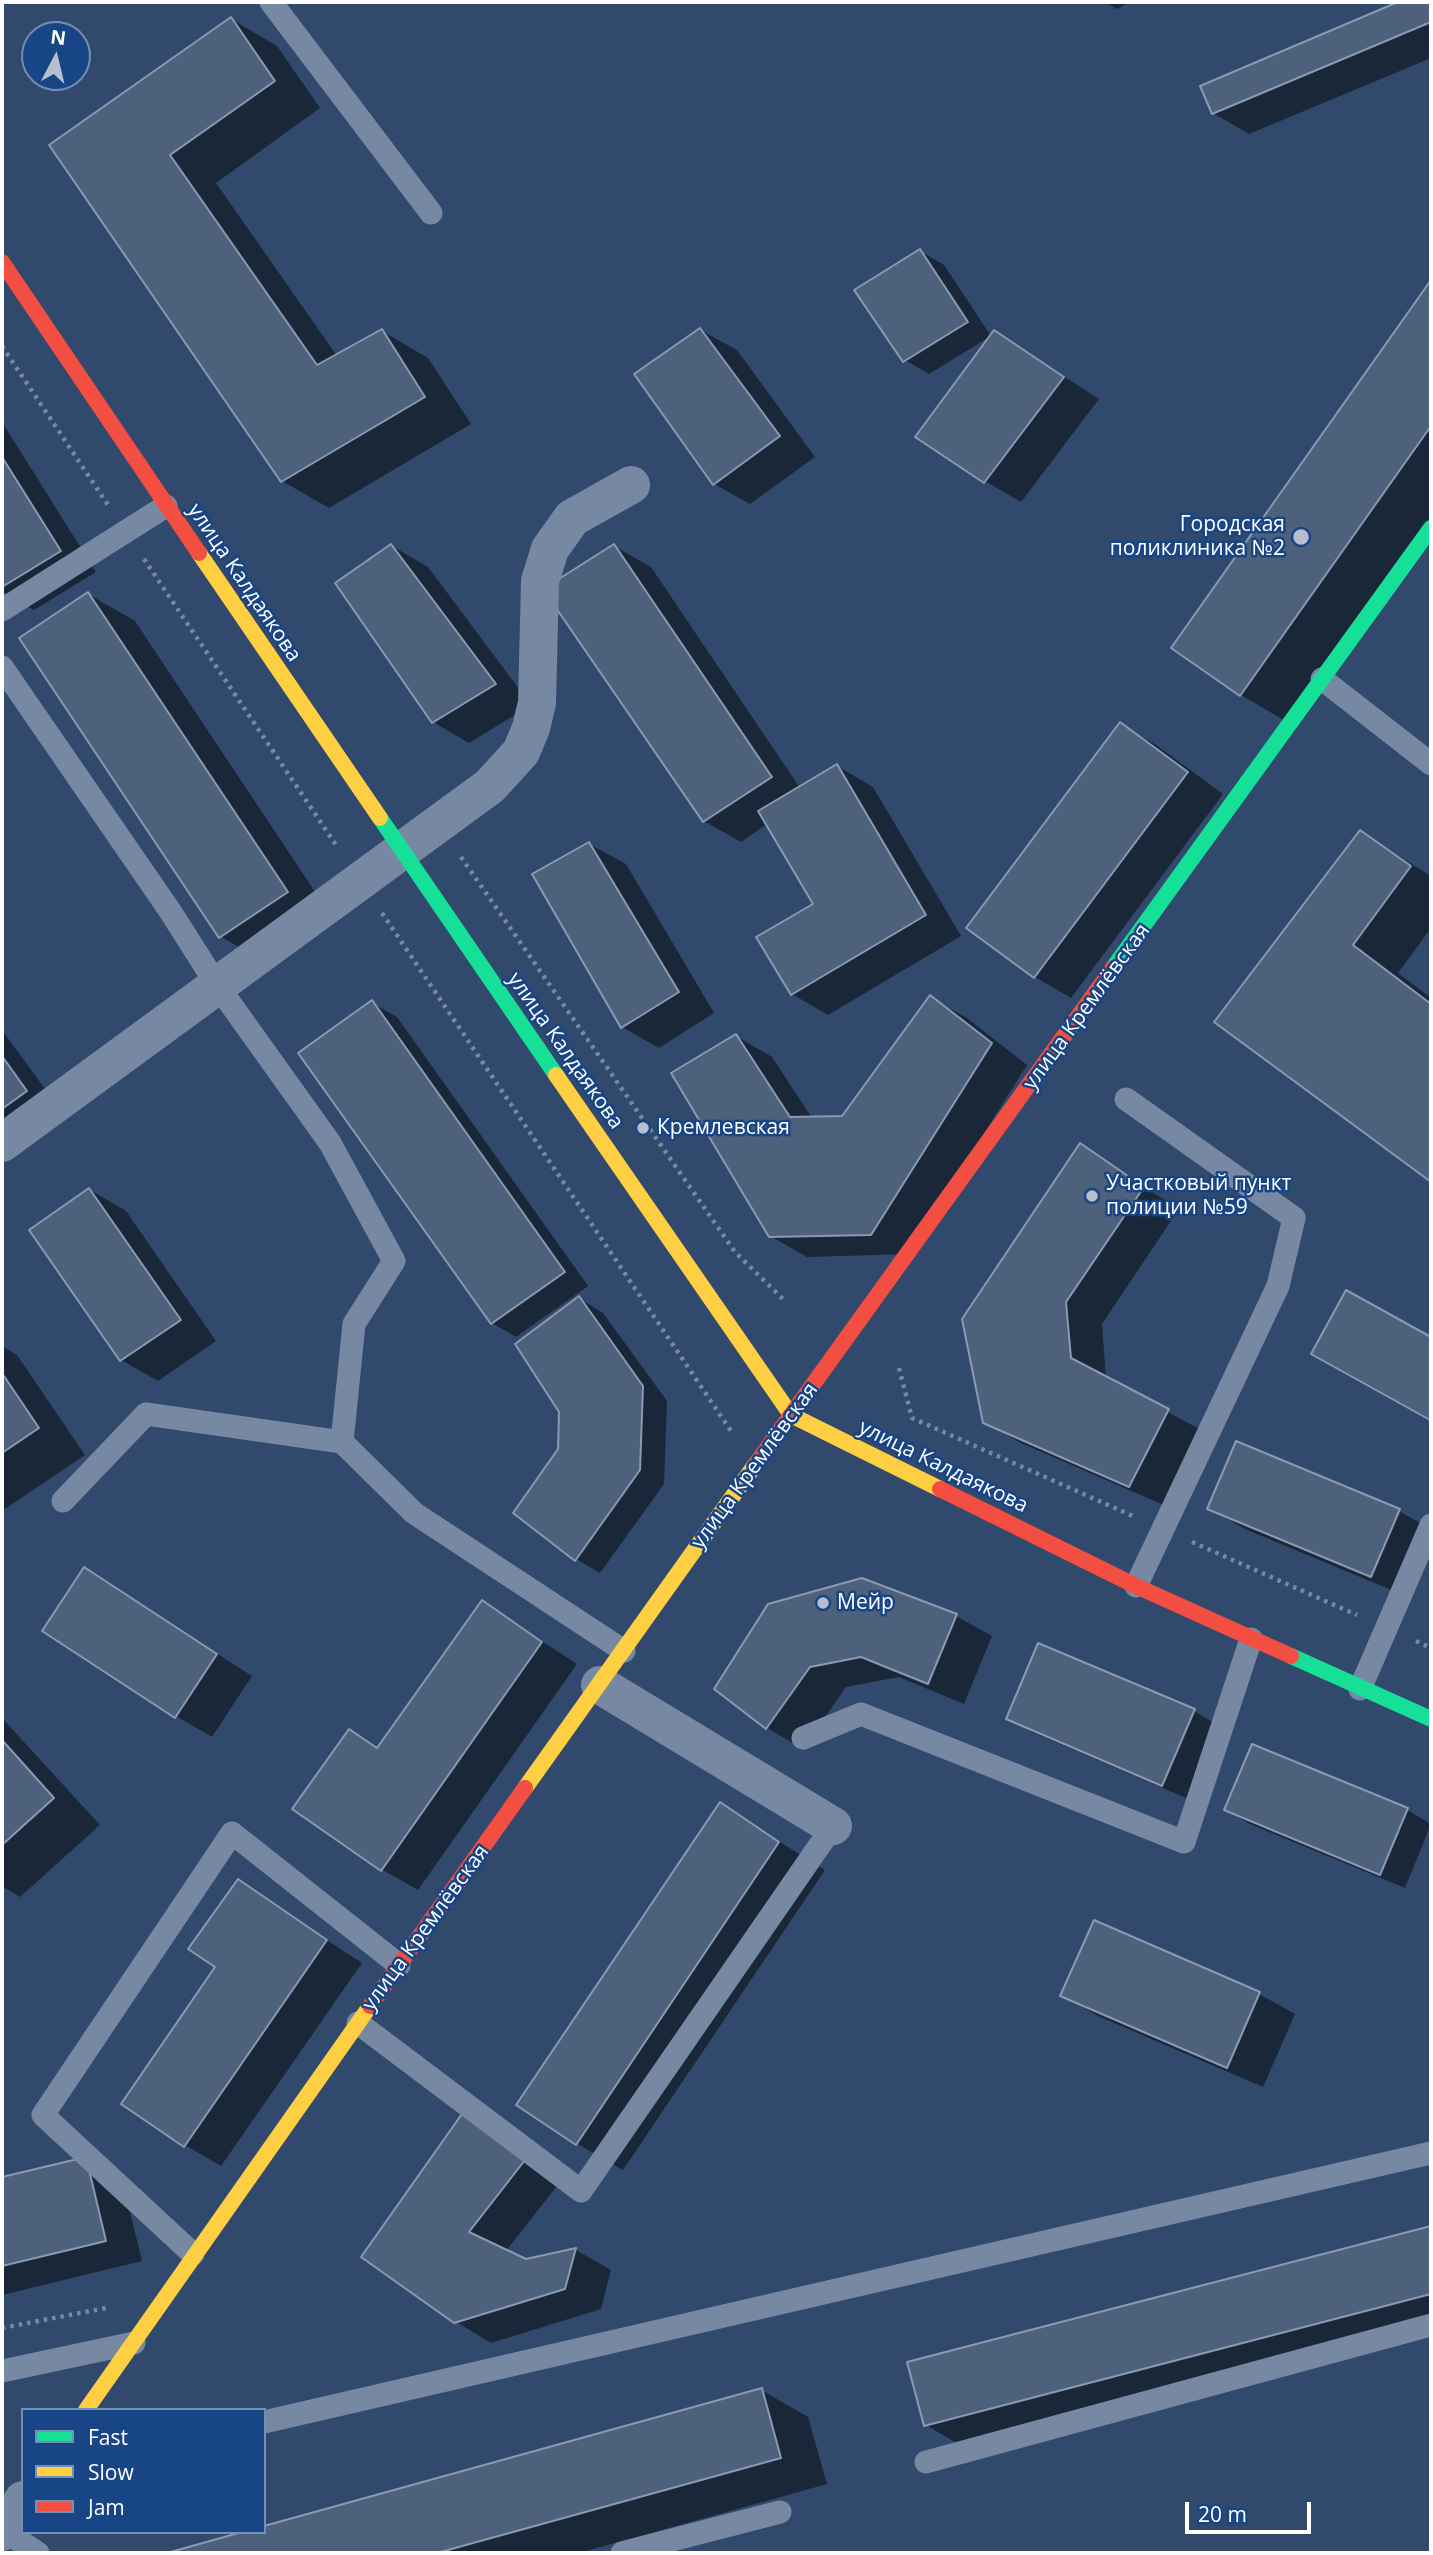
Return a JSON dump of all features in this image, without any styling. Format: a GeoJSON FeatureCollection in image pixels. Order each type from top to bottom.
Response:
{"type":"FeatureCollection","features":[{"type":"Feature","properties":{"kind":"street","name":"улица Калдаякова"},"geometry":{"type":"LineString","coordinates":[[2,262],[401,850],[791,1415],[1136,1586],[1431,1719]]}},
{"type":"Feature","properties":{"kind":"street"},"geometry":{"type":"LineString","coordinates":[[2,1143],[490,786],[521,752],[537,703],[540,581],[550,549],[572,518],[631,485]]}},
{"type":"Feature","properties":{"kind":"street","name":"улица Кремлёвская"},"geometry":{"type":"LineString","coordinates":[[87,2408],[193,2254],[791,1415],[1431,528]]}},
{"type":"Feature","properties":{"kind":"street"},"geometry":{"type":"LineString","coordinates":[[600,1685],[833,1826]]}},
{"type":"Feature","properties":{"kind":"lane"},"geometry":{"type":"LineString","coordinates":[[271,2],[431,213]]}},
{"type":"Feature","properties":{"kind":"lane"},"geometry":{"type":"LineString","coordinates":[[2,610],[166,506]]}},
{"type":"Feature","properties":{"kind":"lane"},"geometry":{"type":"LineString","coordinates":[[2,667],[170,911],[217,985],[330,1143],[394,1261],[354,1324],[342,1442]]}},
{"type":"Feature","properties":{"kind":"lane"},"geometry":{"type":"LineString","coordinates":[[1322,679],[1431,764]]}},
{"type":"Feature","properties":{"kind":"lane"},"geometry":{"type":"LineString","coordinates":[[1126,1099],[1294,1218],[1278,1286],[1136,1586]]}},
{"type":"Feature","properties":{"kind":"lane"},"geometry":{"type":"LineString","coordinates":[[63,1502],[146,1414],[342,1442],[414,1513],[624,1651]]}},
{"type":"Feature","properties":{"kind":"lane"},"geometry":{"type":"LineString","coordinates":[[1360,1689],[1431,1524]]}},
{"type":"Feature","properties":{"kind":"lane"},"geometry":{"type":"LineString","coordinates":[[803,1738],[861,1714],[1184,1842],[1251,1639]]}},
{"type":"Feature","properties":{"kind":"lane"},"geometry":{"type":"LineString","coordinates":[[358,2023],[581,2190],[833,1826]]}},
{"type":"Feature","properties":{"kind":"lane"},"geometry":{"type":"LineString","coordinates":[[193,2254],[43,2115],[232,1833],[399,1965]]}},
{"type":"Feature","properties":{"kind":"lane"},"geometry":{"type":"LineString","coordinates":[[266,2422],[1431,2153]]}},
{"type":"Feature","properties":{"kind":"lane"},"geometry":{"type":"LineString","coordinates":[[926,2462],[1431,2325]]}},
{"type":"Feature","properties":{"kind":"lane"},"geometry":{"type":"LineString","coordinates":[[2,2371],[134,2343]]}},
{"type":"Feature","properties":{"kind":"lane"},"geometry":{"type":"LineString","coordinates":[[622,2553],[780,2512]]}},
{"type":"Feature","properties":{"kind":"lane"},"geometry":{"type":"LineString","coordinates":[[9,2520],[21,2534]]}},
{"type":"Feature","properties":{"kind":"lane"},"geometry":{"type":"LineString","coordinates":[[21,2534],[38,2553]]}},
{"type":"Feature","properties":{"kind":"path"},"geometry":{"type":"LineString","coordinates":[[2,346],[731,1431],[723,1442]]}},
{"type":"Feature","properties":{"kind":"path"},"geometry":{"type":"LineString","coordinates":[[2,2328],[106,2309],[113,2298]]}},
{"type":"Feature","properties":{"kind":"building"},"geometry":{"type":"Polygon","coordinates":[[[1398,2],[1431,2],[1431,22],[1212,114],[1200,86],[1398,2]]]}},
{"type":"Feature","properties":{"kind":"building"},"geometry":{"type":"Polygon","coordinates":[[[231,17],[275,81],[170,155],[317,365],[382,329],[425,397],[281,482],[49,145],[231,17]]]}},
{"type":"Feature","properties":{"kind":"building"},"geometry":{"type":"Polygon","coordinates":[[[920,249],[968,322],[903,362],[854,290],[920,249]]]}},
{"type":"Feature","properties":{"kind":"building","name":"Городская поликлиника №2"},"geometry":{"type":"Polygon","coordinates":[[[1431,280],[1431,426],[1240,696],[1171,648],[1431,280]]]}},
{"type":"Feature","properties":{"kind":"building"},"geometry":{"type":"Polygon","coordinates":[[[700,328],[780,436],[713,485],[634,374],[700,328]]]}},
{"type":"Feature","properties":{"kind":"building"},"geometry":{"type":"Polygon","coordinates":[[[994,330],[1064,377],[984,483],[915,437],[994,330]]]}},
{"type":"Feature","properties":{"kind":"building"},"geometry":{"type":"Polygon","coordinates":[[[2,457],[61,551],[2,587],[2,457]]]}},
{"type":"Feature","properties":{"kind":"building"},"geometry":{"type":"Polygon","coordinates":[[[391,544],[496,684],[432,723],[335,583],[391,544]]]}},
{"type":"Feature","properties":{"kind":"building"},"geometry":{"type":"Polygon","coordinates":[[[614,544],[772,777],[703,822],[543,589],[614,544]]]}},
{"type":"Feature","properties":{"kind":"building"},"geometry":{"type":"Polygon","coordinates":[[[88,592],[288,892],[219,938],[19,638],[88,592]]]}},
{"type":"Feature","properties":{"kind":"building"},"geometry":{"type":"Polygon","coordinates":[[[1120,722],[1188,772],[1034,978],[966,928],[1120,722]]]}},
{"type":"Feature","properties":{"kind":"building"},"geometry":{"type":"Polygon","coordinates":[[[837,764],[926,915],[791,995],[756,937],[813,904],[758,811],[837,764]]]}},
{"type":"Feature","properties":{"kind":"building"},"geometry":{"type":"Polygon","coordinates":[[[1360,830],[1411,866],[1353,945],[1431,1004],[1431,1182],[1214,1022],[1360,830]]]}},
{"type":"Feature","properties":{"kind":"building"},"geometry":{"type":"Polygon","coordinates":[[[589,842],[679,992],[621,1028],[532,874],[589,842]]]}},
{"type":"Feature","properties":{"kind":"building"},"geometry":{"type":"Polygon","coordinates":[[[930,995],[992,1043],[871,1235],[769,1237],[671,1073],[736,1034],[790,1117],[842,1116],[930,995]]]}},
{"type":"Feature","properties":{"kind":"building"},"geometry":{"type":"Polygon","coordinates":[[[372,1000],[565,1272],[491,1324],[298,1053],[372,1000]]]}},
{"type":"Feature","properties":{"kind":"building"},"geometry":{"type":"Polygon","coordinates":[[[2,1056],[27,1091],[2,1109],[2,1056]]]}},
{"type":"Feature","properties":{"kind":"building"},"geometry":{"type":"Polygon","coordinates":[[[1080,1143],[1144,1187],[1066,1302],[1071,1358],[1169,1409],[1129,1487],[983,1423],[962,1319],[1080,1143]]]}},
{"type":"Feature","properties":{"kind":"building"},"geometry":{"type":"Polygon","coordinates":[[[89,1188],[181,1320],[120,1361],[29,1230],[89,1188]]]}},
{"type":"Feature","properties":{"kind":"building"},"geometry":{"type":"Polygon","coordinates":[[[1346,1290],[1431,1337],[1430,1420],[1311,1354],[1346,1290]]]}},
{"type":"Feature","properties":{"kind":"building"},"geometry":{"type":"Polygon","coordinates":[[[579,1296],[643,1386],[640,1470],[575,1561],[513,1513],[558,1449],[559,1412],[515,1344],[579,1296]]]}},
{"type":"Feature","properties":{"kind":"building"},"geometry":{"type":"Polygon","coordinates":[[[2,1373],[39,1428],[2,1453],[2,1373]]]}},
{"type":"Feature","properties":{"kind":"building"},"geometry":{"type":"Polygon","coordinates":[[[1236,1441],[1400,1509],[1371,1577],[1207,1509],[1236,1441]]]}},
{"type":"Feature","properties":{"kind":"building"},"geometry":{"type":"Polygon","coordinates":[[[84,1567],[217,1654],[175,1718],[42,1631],[84,1567]]]}},
{"type":"Feature","properties":{"kind":"building"},"geometry":{"type":"Polygon","coordinates":[[[862,1578],[957,1614],[928,1684],[861,1657],[810,1667],[766,1729],[714,1689],[768,1604],[862,1578]]]}},
{"type":"Feature","properties":{"kind":"building"},"geometry":{"type":"Polygon","coordinates":[[[482,1600],[542,1642],[381,1871],[292,1809],[349,1729],[377,1748],[482,1600]]]}},
{"type":"Feature","properties":{"kind":"building"},"geometry":{"type":"Polygon","coordinates":[[[1038,1643],[1195,1709],[1162,1786],[1006,1719],[1038,1643]]]}},
{"type":"Feature","properties":{"kind":"building"},"geometry":{"type":"Polygon","coordinates":[[[2,1740],[54,1798],[2,1845],[2,1740]]]}},
{"type":"Feature","properties":{"kind":"building"},"geometry":{"type":"Polygon","coordinates":[[[1252,1744],[1408,1808],[1380,1875],[1224,1810],[1252,1744]]]}},
{"type":"Feature","properties":{"kind":"building"},"geometry":{"type":"Polygon","coordinates":[[[720,1802],[779,1842],[576,2145],[516,2105],[720,1802]]]}},
{"type":"Feature","properties":{"kind":"building"},"geometry":{"type":"Polygon","coordinates":[[[238,1879],[327,1940],[184,2147],[121,2104],[215,1967],[188,1949],[238,1879]]]}},
{"type":"Feature","properties":{"kind":"building"},"geometry":{"type":"Polygon","coordinates":[[[1094,1920],[1260,1992],[1227,2068],[1060,1996],[1094,1920]]]}},
{"type":"Feature","properties":{"kind":"building"},"geometry":{"type":"Polygon","coordinates":[[[464,2111],[525,2160],[469,2232],[526,2259],[576,2248],[565,2289],[454,2323],[361,2257],[464,2111]]]}},
{"type":"Feature","properties":{"kind":"building"},"geometry":{"type":"Polygon","coordinates":[[[86,2157],[106,2241],[2,2266],[2,2177],[86,2157]]]}},
{"type":"Feature","properties":{"kind":"building"},"geometry":{"type":"Polygon","coordinates":[[[1431,2226],[1431,2294],[924,2426],[907,2362],[1431,2226]]]}},
{"type":"Feature","properties":{"kind":"building"},"geometry":{"type":"Polygon","coordinates":[[[762,2388],[781,2458],[437,2553],[167,2553],[235,2534],[266,2534],[266,2525],[762,2388]]]}},
{"type":"Feature","properties":{"kind":"traffic: fast"},"geometry":{"type":"LineString","coordinates":[[1113,968],[1431,528]]}},
{"type":"Feature","properties":{"kind":"traffic: fast"},"geometry":{"type":"LineString","coordinates":[[380,818],[556,1075]]}},
{"type":"Feature","properties":{"kind":"traffic: fast"},"geometry":{"type":"LineString","coordinates":[[1291,1656],[1431,1719]]}},
{"type":"Feature","properties":{"kind":"traffic: slow"},"geometry":{"type":"LineString","coordinates":[[199,553],[380,818]]}},
{"type":"Feature","properties":{"kind":"traffic: slow"},"geometry":{"type":"LineString","coordinates":[[556,1075],[791,1415],[940,1489]]}},
{"type":"Feature","properties":{"kind":"traffic: slow"},"geometry":{"type":"LineString","coordinates":[[525,1788],[755,1465]]}},
{"type":"Feature","properties":{"kind":"traffic: slow"},"geometry":{"type":"LineString","coordinates":[[87,2408],[370,2006]]}},
{"type":"Feature","properties":{"kind":"traffic: jam"},"geometry":{"type":"LineString","coordinates":[[2,262],[199,553]]}},
{"type":"Feature","properties":{"kind":"traffic: jam"},"geometry":{"type":"LineString","coordinates":[[755,1465],[1113,968]]}},
{"type":"Feature","properties":{"kind":"traffic: jam"},"geometry":{"type":"LineString","coordinates":[[940,1489],[1136,1586],[1291,1656]]}},
{"type":"Feature","properties":{"kind":"traffic: jam"},"geometry":{"type":"LineString","coordinates":[[370,2006],[525,1788]]}},
{"type":"Feature","properties":{"kind":"place","name":"Городская поликлиника №2"},"geometry":{"type":"Point","coordinates":[1301,537]}},
{"type":"Feature","properties":{"kind":"place","name":"Кремлевская"},"geometry":{"type":"Point","coordinates":[643,1128]}},
{"type":"Feature","properties":{"kind":"place","name":"Участковый пункт полиции №59"},"geometry":{"type":"Point","coordinates":[1092,1196]}},
{"type":"Feature","properties":{"kind":"place","name":"Мейр"},"geometry":{"type":"Point","coordinates":[823,1603]}}]}
